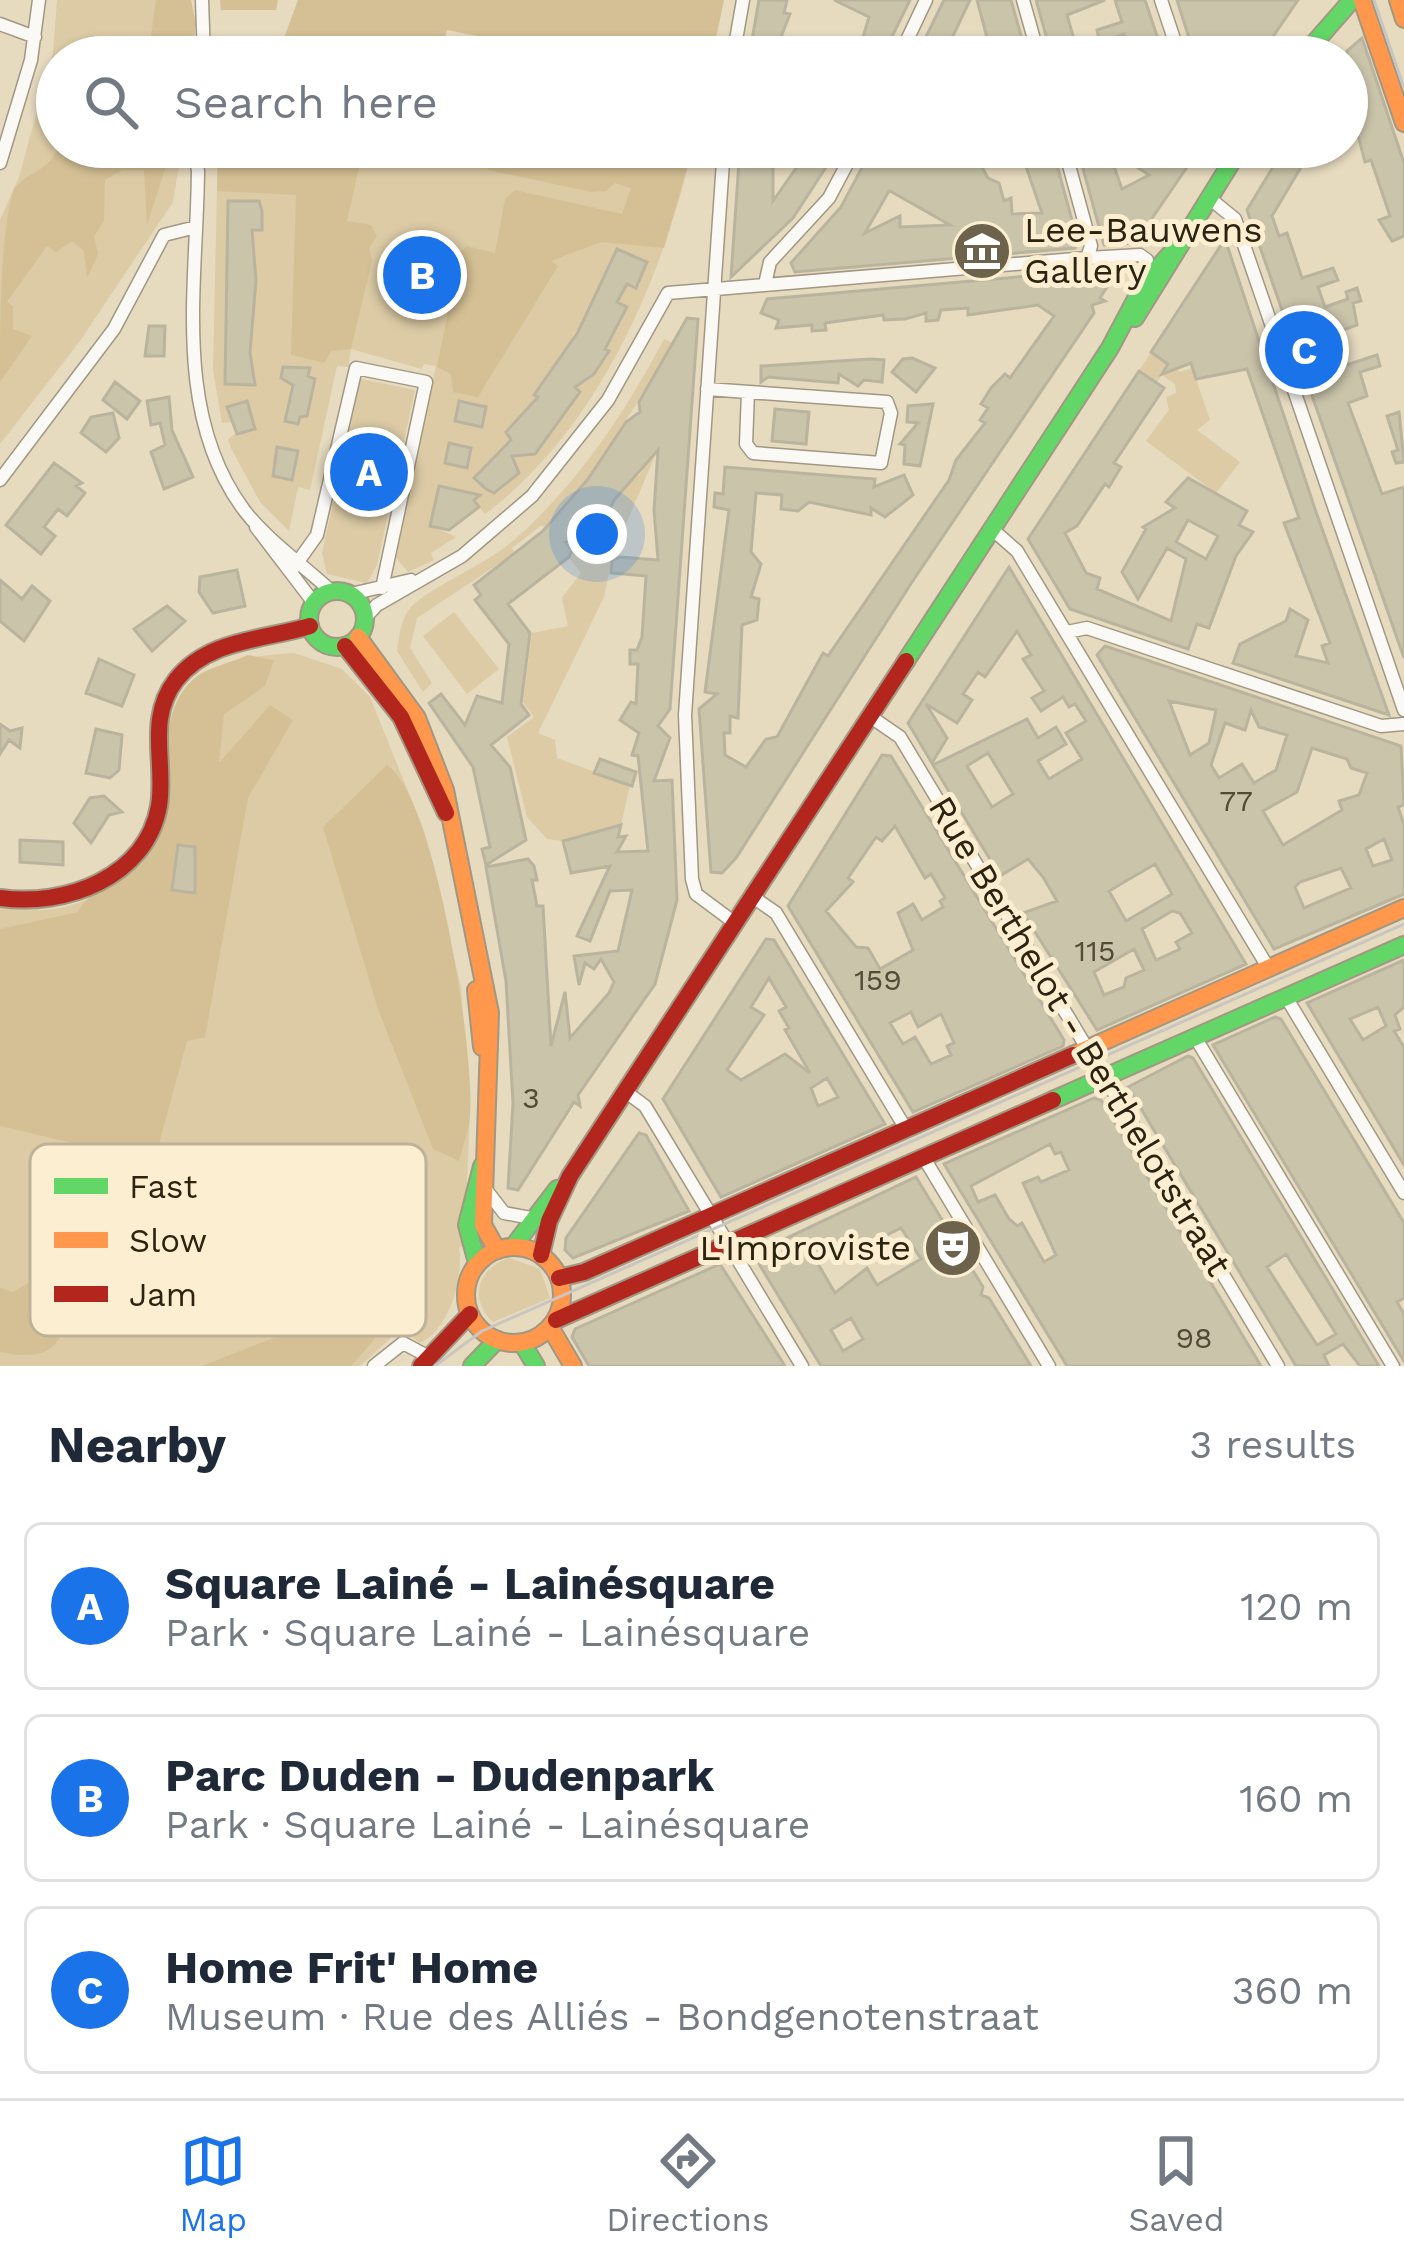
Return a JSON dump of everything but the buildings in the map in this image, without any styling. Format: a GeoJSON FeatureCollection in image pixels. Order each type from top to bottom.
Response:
{"type":"FeatureCollection","features":[{"type":"Feature","properties":{"kind":"main road"},"geometry":{"type":"LineString","coordinates":[[1397,0],[1404,19]]}},
{"type":"Feature","properties":{"kind":"main road"},"geometry":{"type":"LineString","coordinates":[[1320,36],[1352,1],[1367,36]]}},
{"type":"Feature","properties":{"kind":"main road"},"geometry":{"type":"LineString","coordinates":[[1368,39],[1404,123]]}},
{"type":"Feature","properties":{"kind":"main road"},"geometry":{"type":"LineString","coordinates":[[541,1255],[548,1221],[570,1176],[1110,348],[1161,282],[1174,261],[1161,255],[1225,168]]}},
{"type":"Feature","properties":{"kind":"main road"},"geometry":{"type":"LineString","coordinates":[[310,626],[314,603],[331,591],[351,594],[365,618],[351,642]]}},
{"type":"Feature","properties":{"kind":"main road"},"geometry":{"type":"LineString","coordinates":[[310,626],[327,645],[351,642]]}},
{"type":"Feature","properties":{"kind":"main road"},"geometry":{"type":"LineString","coordinates":[[0,898],[29,904],[64,897],[102,881],[127,859],[158,795],[160,710],[185,670],[224,644],[310,626]]}},
{"type":"Feature","properties":{"kind":"main road"},"geometry":{"type":"LineString","coordinates":[[351,642],[401,718],[447,814],[490,1013],[483,1225],[505,1248],[541,1255],[559,1278],[562,1297],[553,1323],[573,1366]]}},
{"type":"Feature","properties":{"kind":"main road"},"geometry":{"type":"LineString","coordinates":[[0,888],[64,897]]}},
{"type":"Feature","properties":{"kind":"main road"},"geometry":{"type":"LineString","coordinates":[[559,1278],[1404,908]]}},
{"type":"Feature","properties":{"kind":"main road"},"geometry":{"type":"LineString","coordinates":[[570,1176],[505,1248],[477,1264],[466,1288],[470,1315],[497,1340],[521,1343],[553,1323],[1404,945]]}},
{"type":"Feature","properties":{"kind":"main road"},"geometry":{"type":"LineString","coordinates":[[477,1264],[467,1225],[472,1191],[484,1162]]}},
{"type":"Feature","properties":{"kind":"main road"},"geometry":{"type":"LineString","coordinates":[[424,1362],[470,1315]]}},
{"type":"Feature","properties":{"kind":"main road"},"geometry":{"type":"LineString","coordinates":[[472,1366],[497,1340]]}},
{"type":"Feature","properties":{"kind":"main road"},"geometry":{"type":"LineString","coordinates":[[521,1343],[536,1366]]}},
{"type":"Feature","properties":{"kind":"street"},"geometry":{"type":"LineString","coordinates":[[0,163],[35,37],[39,0]]}},
{"type":"Feature","properties":{"kind":"street"},"geometry":{"type":"LineString","coordinates":[[202,0],[203,36]]}},
{"type":"Feature","properties":{"kind":"street"},"geometry":{"type":"LineString","coordinates":[[737,36],[743,0]]}},
{"type":"Feature","properties":{"kind":"street"},"geometry":{"type":"LineString","coordinates":[[909,36],[926,0]]}},
{"type":"Feature","properties":{"kind":"street"},"geometry":{"type":"LineString","coordinates":[[1023,0],[1033,36]]}},
{"type":"Feature","properties":{"kind":"street"},"geometry":{"type":"LineString","coordinates":[[1160,0],[1173,36]]}},
{"type":"Feature","properties":{"kind":"street"},"geometry":{"type":"LineString","coordinates":[[0,24],[35,37]]}},
{"type":"Feature","properties":{"kind":"street"},"geometry":{"type":"LineString","coordinates":[[200,168],[197,398],[212,449],[253,520],[296,566],[331,591]]}},
{"type":"Feature","properties":{"kind":"street"},"geometry":{"type":"LineString","coordinates":[[723,168],[685,715],[692,880],[696,894],[735,923]]}},
{"type":"Feature","properties":{"kind":"street"},"geometry":{"type":"LineString","coordinates":[[765,284],[770,262],[829,198],[845,168]]}},
{"type":"Feature","properties":{"kind":"street"},"geometry":{"type":"LineString","coordinates":[[1070,168],[1091,246],[1087,258]]}},
{"type":"Feature","properties":{"kind":"street"},"geometry":{"type":"LineString","coordinates":[[1208,197],[1235,219],[1404,710]]}},
{"type":"Feature","properties":{"kind":"street"},"geometry":{"type":"LineString","coordinates":[[0,480],[104,345],[164,235],[196,227]]}},
{"type":"Feature","properties":{"kind":"street"},"geometry":{"type":"LineString","coordinates":[[365,618],[495,531],[568,456],[608,400],[668,292],[1161,255]]}},
{"type":"Feature","properties":{"kind":"street"},"geometry":{"type":"LineString","coordinates":[[296,566],[317,536],[356,368],[426,382],[382,588]]}},
{"type":"Feature","properties":{"kind":"street"},"geometry":{"type":"LineString","coordinates":[[707,389],[887,402],[887,454],[881,464],[753,453],[746,444],[748,392]]}},
{"type":"Feature","properties":{"kind":"street"},"geometry":{"type":"LineString","coordinates":[[992,529],[1017,551],[1269,969]]}},
{"type":"Feature","properties":{"kind":"street"},"geometry":{"type":"LineString","coordinates":[[296,566],[314,603]]}},
{"type":"Feature","properties":{"kind":"street"},"geometry":{"type":"LineString","coordinates":[[351,594],[429,574]]}},
{"type":"Feature","properties":{"kind":"street"},"geometry":{"type":"LineString","coordinates":[[1066,632],[1087,628],[1381,726],[1404,724]]}},
{"type":"Feature","properties":{"kind":"street","name":"Rue Berthelot - Berthelotstraat"},"geometry":{"type":"LineString","coordinates":[[871,717],[900,736],[1278,1366]]}},
{"type":"Feature","properties":{"kind":"street"},"geometry":{"type":"LineString","coordinates":[[753,896],[776,913],[906,1129]]}},
{"type":"Feature","properties":{"kind":"street"},"geometry":{"type":"LineString","coordinates":[[1286,997],[1404,1193]]}},
{"type":"Feature","properties":{"kind":"street"},"geometry":{"type":"LineString","coordinates":[[1195,1037],[1393,1366]]}},
{"type":"Feature","properties":{"kind":"street"},"geometry":{"type":"LineString","coordinates":[[626,1092],[645,1106],[802,1366]]}},
{"type":"Feature","properties":{"kind":"street"},"geometry":{"type":"LineString","coordinates":[[924,1158],[1049,1366]]}},
{"type":"Feature","properties":{"kind":"street"},"geometry":{"type":"LineString","coordinates":[[487,1191],[504,1214],[531,1218]]}},
{"type":"Feature","properties":{"kind":"street"},"geometry":{"type":"LineString","coordinates":[[374,1366],[403,1343],[424,1362]]}},
{"type":"Feature","properties":{"kind":"shaded area"},"geometry":{"type":"Polygon","coordinates":[[[57,0],[179,0],[185,36],[54,36],[57,0]]]}},
{"type":"Feature","properties":{"kind":"shaded area"},"geometry":{"type":"Polygon","coordinates":[[[156,0],[191,0],[194,36],[151,36],[156,0]]]}},
{"type":"Feature","properties":{"kind":"shaded area"},"geometry":{"type":"Polygon","coordinates":[[[220,0],[278,0],[276,10],[221,10],[220,0]]]}},
{"type":"Feature","properties":{"kind":"shaded area"},"geometry":{"type":"Polygon","coordinates":[[[298,0],[724,0],[716,36],[477,36],[447,30],[445,36],[285,36],[298,0]]]}},
{"type":"Feature","properties":{"kind":"shaded area"},"geometry":{"type":"Polygon","coordinates":[[[36,115],[36,168],[179,168],[173,202],[80,341],[0,444],[0,220],[19,177],[36,115]]]}},
{"type":"Feature","properties":{"kind":"shaded area"},"geometry":{"type":"Polygon","coordinates":[[[40,168],[165,168],[147,225],[144,170],[122,170],[105,180],[104,221],[94,236],[98,254],[87,278],[84,251],[72,241],[56,252],[47,246],[7,302],[13,306],[13,329],[32,336],[0,382],[6,229],[14,189],[40,168]]]}},
{"type":"Feature","properties":{"kind":"shaded area"},"geometry":{"type":"Polygon","coordinates":[[[218,168],[688,168],[643,299],[592,395],[561,439],[485,514],[471,497],[461,500],[463,491],[439,486],[431,526],[456,537],[431,553],[434,560],[408,572],[394,555],[436,366],[424,364],[422,369],[351,349],[348,367],[337,366],[310,490],[298,487],[289,531],[260,502],[231,448],[228,439],[237,433],[233,422],[222,423],[213,370],[218,168]],[[617,250],[616,279],[636,287],[647,262],[617,250]],[[618,300],[586,319],[613,333],[626,307],[618,300]],[[576,331],[561,357],[604,360],[609,351],[576,331]]]}},
{"type":"Feature","properties":{"kind":"shaded area"},"geometry":{"type":"Polygon","coordinates":[[[218,168],[359,168],[347,221],[371,225],[377,236],[369,248],[372,260],[351,349],[331,351],[325,363],[291,355],[296,195],[217,191],[218,168]]]}},
{"type":"Feature","properties":{"kind":"shaded area"},"geometry":{"type":"Polygon","coordinates":[[[687,168],[664,248],[601,242],[551,261],[558,266],[478,397],[453,392],[451,374],[437,367],[460,252],[467,246],[495,253],[505,199],[515,190],[622,214],[631,188],[615,183],[606,191],[592,192],[488,170],[687,168]]]}},
{"type":"Feature","properties":{"kind":"shaded area"},"geometry":{"type":"Polygon","coordinates":[[[664,339],[675,344],[588,479],[546,528],[542,525],[512,548],[515,553],[417,618],[410,648],[432,683],[423,692],[397,651],[408,611],[513,541],[558,496],[616,421],[664,339]]]}},
{"type":"Feature","properties":{"kind":"shaded area"},"geometry":{"type":"Polygon","coordinates":[[[1151,352],[1180,372],[1192,368],[1210,420],[1197,430],[1240,462],[1216,493],[1146,441],[1169,410],[1166,397],[1176,393],[1175,384],[1162,375],[1156,383],[1139,371],[1151,352]]]}},
{"type":"Feature","properties":{"kind":"shaded area"},"geometry":{"type":"Polygon","coordinates":[[[361,379],[415,390],[377,565],[367,583],[327,574],[322,553],[361,379]]]}},
{"type":"Feature","properties":{"kind":"shaded area"},"geometry":{"type":"Polygon","coordinates":[[[657,451],[612,557],[604,597],[538,733],[555,740],[557,758],[630,785],[621,825],[563,841],[547,839],[527,817],[507,737],[534,717],[523,702],[532,633],[568,626],[562,598],[581,573],[566,554],[572,544],[567,538],[584,540],[610,515],[606,511],[630,469],[639,476],[642,471],[635,465],[657,451]]]}},
{"type":"Feature","properties":{"kind":"shaded area"},"geometry":{"type":"Polygon","coordinates":[[[454,612],[499,669],[467,694],[423,636],[454,612]]]}},
{"type":"Feature","properties":{"kind":"shaded area"},"geometry":{"type":"Polygon","coordinates":[[[294,653],[342,669],[370,697],[424,831],[461,987],[470,1115],[464,1245],[459,1248],[452,1302],[430,1336],[420,1343],[411,1336],[426,1336],[426,1144],[30,1144],[30,1336],[393,1336],[360,1366],[0,1366],[0,903],[38,910],[64,907],[124,878],[154,846],[163,827],[168,806],[167,751],[180,702],[206,674],[268,655],[294,653]]]}},
{"type":"Feature","properties":{"kind":"shaded area"},"geometry":{"type":"Polygon","coordinates":[[[248,655],[274,660],[265,686],[224,714],[219,763],[270,705],[293,720],[248,798],[205,1037],[187,1041],[159,1144],[77,1144],[0,1126],[0,929],[78,912],[92,895],[145,856],[161,825],[172,714],[181,694],[201,673],[248,655]]]}},
{"type":"Feature","properties":{"kind":"shaded area"},"geometry":{"type":"Polygon","coordinates":[[[387,765],[405,787],[421,824],[449,929],[470,1083],[469,1121],[459,1161],[433,1149],[378,1009],[323,827],[387,765]]]}},
{"type":"Feature","properties":{"kind":"shaded area"},"geometry":{"type":"Polygon","coordinates":[[[509,1258],[540,1269],[550,1298],[493,1322],[481,1304],[480,1285],[490,1269],[509,1258]]]}},
{"type":"Feature","properties":{"kind":"shaded area"},"geometry":{"type":"Polygon","coordinates":[[[30,1282],[30,1336],[60,1336],[50,1349],[39,1354],[0,1352],[0,1288],[13,1292],[30,1282]]]}},
{"type":"Feature","properties":{"kind":"shaded area"},"geometry":{"type":"Polygon","coordinates":[[[278,1336],[377,1336],[351,1366],[202,1366],[278,1336]]]}},
{"type":"Feature","properties":{"kind":"tram line"},"geometry":{"type":"LineString","coordinates":[[1374,0],[1404,88]]}},
{"type":"Feature","properties":{"kind":"tram line"},"geometry":{"type":"LineString","coordinates":[[435,1366],[482,1331],[1404,924]]}},
{"type":"Feature","properties":{"kind":"traffic: fast"},"geometry":{"type":"LineString","coordinates":[[1320,36],[1352,0]]}},
{"type":"Feature","properties":{"kind":"traffic: fast"},"geometry":{"type":"LineString","coordinates":[[1135,318],[1228,168]]}},
{"type":"Feature","properties":{"kind":"traffic: fast"},"geometry":{"type":"LineString","coordinates":[[906,661],[1110,348],[1145,282],[1173,251]]}},
{"type":"Feature","properties":{"kind":"traffic: fast"},"geometry":{"type":"LineString","coordinates":[[337,591],[357,599],[365,619],[357,639],[337,647],[317,639],[309,619],[317,599],[337,591]]}},
{"type":"Feature","properties":{"kind":"traffic: fast"},"geometry":{"type":"LineString","coordinates":[[1053,1100],[1404,945]]}},
{"type":"Feature","properties":{"kind":"traffic: fast"},"geometry":{"type":"LineString","coordinates":[[477,1263],[467,1225],[482,1166]]}},
{"type":"Feature","properties":{"kind":"traffic: fast"},"geometry":{"type":"LineString","coordinates":[[513,1247],[557,1189]]}},
{"type":"Feature","properties":{"kind":"traffic: fast"},"geometry":{"type":"LineString","coordinates":[[472,1366],[497,1340]]}},
{"type":"Feature","properties":{"kind":"traffic: fast"},"geometry":{"type":"LineString","coordinates":[[522,1343],[536,1366]]}},
{"type":"Feature","properties":{"kind":"traffic: slow"},"geometry":{"type":"LineString","coordinates":[[1362,0],[1404,123]]}},
{"type":"Feature","properties":{"kind":"traffic: slow"},"geometry":{"type":"LineString","coordinates":[[1398,0],[1404,19]]}},
{"type":"Feature","properties":{"kind":"traffic: slow"},"geometry":{"type":"LineString","coordinates":[[358,637],[417,718],[445,790],[490,1013],[483,1225],[497,1250]]}},
{"type":"Feature","properties":{"kind":"traffic: slow"},"geometry":{"type":"LineString","coordinates":[[1073,1055],[1404,908]]}},
{"type":"Feature","properties":{"kind":"traffic: slow"},"geometry":{"type":"LineString","coordinates":[[476,990],[482,1047]]}},
{"type":"Feature","properties":{"kind":"traffic: slow"},"geometry":{"type":"LineString","coordinates":[[514,1247],[532,1250],[548,1261],[559,1277],[562,1295],[559,1313],[548,1329],[532,1340],[514,1343],[496,1340],[480,1329],[469,1313],[466,1295],[469,1277],[480,1261],[496,1250],[514,1247]]}},
{"type":"Feature","properties":{"kind":"traffic: slow"},"geometry":{"type":"LineString","coordinates":[[550,1327],[573,1366]]}},
{"type":"Feature","properties":{"kind":"traffic: jam"},"geometry":{"type":"LineString","coordinates":[[0,898],[25,900],[75,892],[120,869],[138,852],[159,806],[159,726],[176,680],[189,666],[220,649],[310,626]]}},
{"type":"Feature","properties":{"kind":"traffic: jam"},"geometry":{"type":"LineString","coordinates":[[345,646],[401,717],[446,813]]}},
{"type":"Feature","properties":{"kind":"traffic: jam"},"geometry":{"type":"LineString","coordinates":[[541,1255],[549,1221],[570,1176],[906,661]]}},
{"type":"Feature","properties":{"kind":"traffic: jam"},"geometry":{"type":"LineString","coordinates":[[559,1278],[584,1272],[1073,1055]]}},
{"type":"Feature","properties":{"kind":"traffic: jam"},"geometry":{"type":"LineString","coordinates":[[556,1320],[1053,1100]]}},
{"type":"Feature","properties":{"kind":"traffic: jam"},"geometry":{"type":"LineString","coordinates":[[421,1366],[470,1314]]}},
{"type":"Feature","properties":{"kind":"place","name":"Lee-Bauwens Gallery"},"geometry":{"type":"Point","coordinates":[982,251]}},
{"type":"Feature","properties":{"kind":"place","name":"Parc Duden - Dudenpark"},"geometry":{"type":"Point","coordinates":[422,275]}},
{"type":"Feature","properties":{"kind":"place","name":"Home Frit' Home"},"geometry":{"type":"Point","coordinates":[1304,350]}},
{"type":"Feature","properties":{"kind":"place","name":"Square Lainé - Lainésquare"},"geometry":{"type":"Point","coordinates":[369,472]}},
{"type":"Feature","properties":{"kind":"place","name":"L'Improviste"},"geometry":{"type":"Point","coordinates":[953,1248]}}]}
